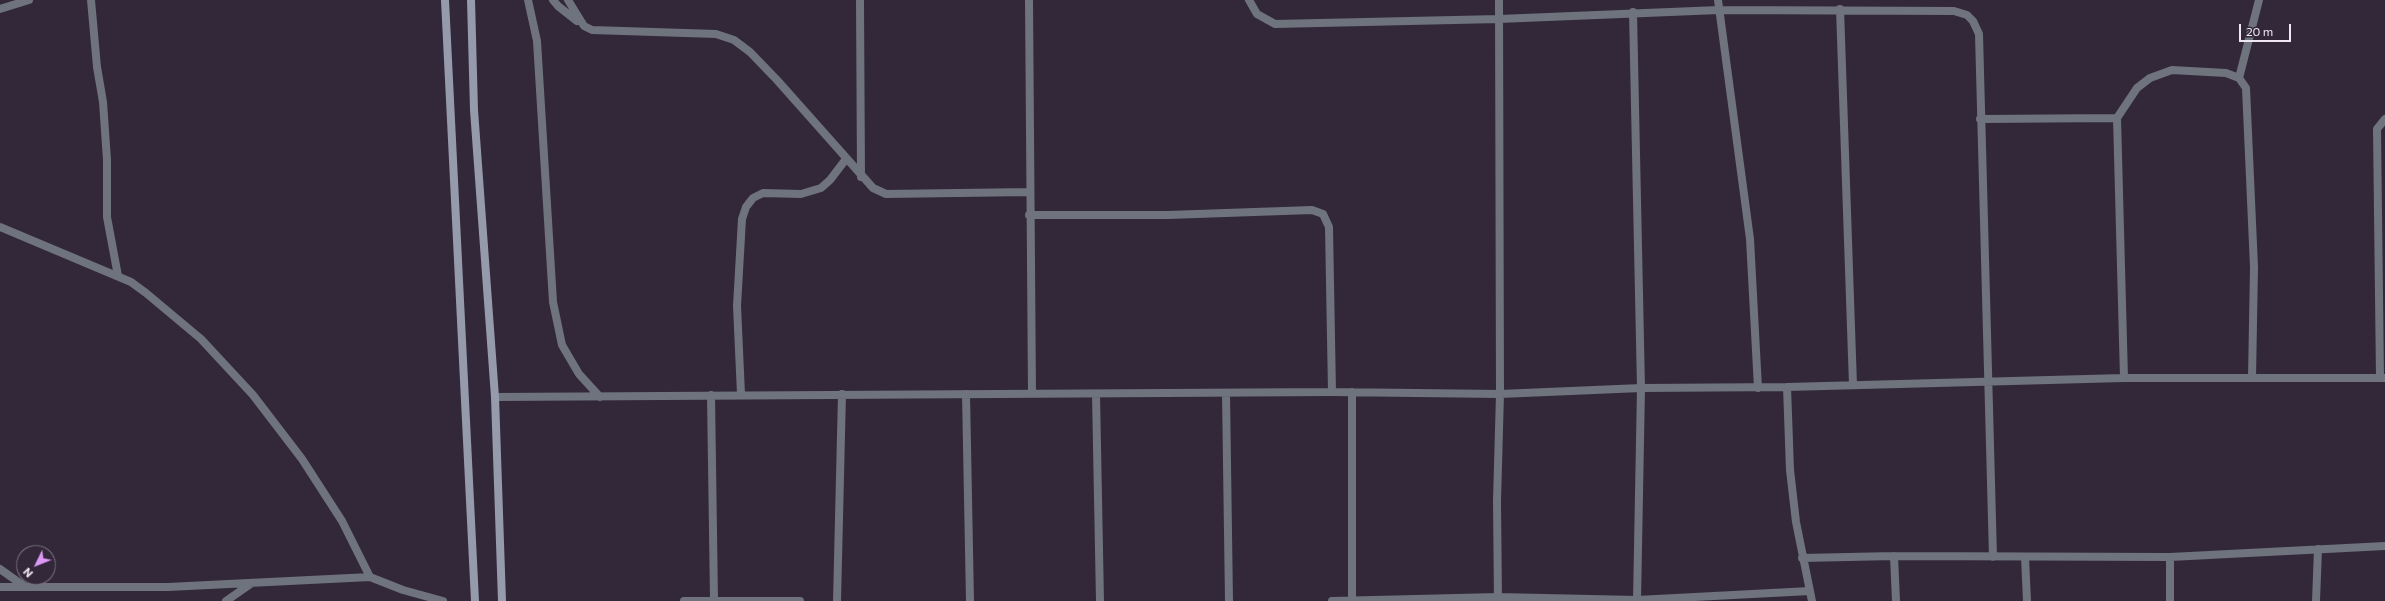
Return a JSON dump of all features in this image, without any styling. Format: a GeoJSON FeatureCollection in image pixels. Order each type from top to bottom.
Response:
{"type":"FeatureCollection","features":[{"type":"Feature","properties":{"kind":"main road"},"geometry":{"type":"LineString","coordinates":[[445,0],[475,601]]}},
{"type":"Feature","properties":{"kind":"main road"},"geometry":{"type":"LineString","coordinates":[[471,0],[474,110],[494,396],[502,601]]}},
{"type":"Feature","properties":{"kind":"street"},"geometry":{"type":"LineString","coordinates":[[0,9],[28,0]]}},
{"type":"Feature","properties":{"kind":"street"},"geometry":{"type":"LineString","coordinates":[[91,0],[97,67],[103,102],[107,160],[107,217],[118,276]]}},
{"type":"Feature","properties":{"kind":"street"},"geometry":{"type":"LineString","coordinates":[[528,0],[537,42],[553,302],[562,345],[579,374],[600,397]]}},
{"type":"Feature","properties":{"kind":"street"},"geometry":{"type":"LineString","coordinates":[[553,0],[558,6],[584,26],[601,32],[716,34],[734,40],[750,52],[777,80],[861,177],[873,188],[886,194],[1030,192]]}},
{"type":"Feature","properties":{"kind":"street"},"geometry":{"type":"LineString","coordinates":[[568,0],[584,26]]}},
{"type":"Feature","properties":{"kind":"street"},"geometry":{"type":"LineString","coordinates":[[860,0],[861,177]]}},
{"type":"Feature","properties":{"kind":"street"},"geometry":{"type":"LineString","coordinates":[[1029,0],[1029,214],[1032,394]]}},
{"type":"Feature","properties":{"kind":"street"},"geometry":{"type":"LineString","coordinates":[[1248,0],[1257,14],[1275,24],[1499,19],[1633,12],[1720,10],[1840,9],[1954,11],[1967,15],[1973,21],[1979,34],[1980,118],[1993,557]]}},
{"type":"Feature","properties":{"kind":"street"},"geometry":{"type":"LineString","coordinates":[[1498,599],[1497,501],[1500,394],[1499,0]]}},
{"type":"Feature","properties":{"kind":"street"},"geometry":{"type":"LineString","coordinates":[[1718,0],[1750,239],[1758,388]]}},
{"type":"Feature","properties":{"kind":"street"},"geometry":{"type":"LineString","coordinates":[[2239,78],[2259,0]]}},
{"type":"Feature","properties":{"kind":"street"},"geometry":{"type":"LineString","coordinates":[[1840,9],[1853,385]]}},
{"type":"Feature","properties":{"kind":"street"},"geometry":{"type":"LineString","coordinates":[[1633,12],[1641,388],[1637,600]]}},
{"type":"Feature","properties":{"kind":"street"},"geometry":{"type":"LineString","coordinates":[[2124,378],[2117,118],[2137,88],[2150,78],[2172,70],[2226,73],[2239,78],[2246,88],[2249,122],[2255,301],[2252,378]]}},
{"type":"Feature","properties":{"kind":"street"},"geometry":{"type":"LineString","coordinates":[[1980,118],[2117,118]]}},
{"type":"Feature","properties":{"kind":"street"},"geometry":{"type":"LineString","coordinates":[[494,396],[600,397],[741,394],[1096,394],[1332,392],[1500,394],[1641,388],[1758,388],[2124,378],[2382,378],[2377,129],[2385,119]]}},
{"type":"Feature","properties":{"kind":"street"},"geometry":{"type":"LineString","coordinates":[[741,394],[737,306],[742,219],[746,207],[753,198],[763,193],[801,194],[821,188],[830,180],[846,159]]}},
{"type":"Feature","properties":{"kind":"street"},"geometry":{"type":"LineString","coordinates":[[1029,214],[1168,214],[1312,210],[1323,214],[1329,227],[1332,392]]}},
{"type":"Feature","properties":{"kind":"street"},"geometry":{"type":"LineString","coordinates":[[0,227],[118,276],[146,292],[201,339],[253,395],[302,459],[342,521],[370,577]]}},
{"type":"Feature","properties":{"kind":"street"},"geometry":{"type":"LineString","coordinates":[[1787,387],[1790,470],[1802,558],[1812,601]]}},
{"type":"Feature","properties":{"kind":"street"},"geometry":{"type":"LineString","coordinates":[[1352,392],[1352,600]]}},
{"type":"Feature","properties":{"kind":"street"},"geometry":{"type":"LineString","coordinates":[[1226,393],[1229,601]]}},
{"type":"Feature","properties":{"kind":"street"},"geometry":{"type":"LineString","coordinates":[[837,601],[842,394]]}},
{"type":"Feature","properties":{"kind":"street"},"geometry":{"type":"LineString","coordinates":[[966,394],[970,601]]}},
{"type":"Feature","properties":{"kind":"street"},"geometry":{"type":"LineString","coordinates":[[1096,394],[1100,601]]}},
{"type":"Feature","properties":{"kind":"street"},"geometry":{"type":"LineString","coordinates":[[711,395],[714,600]]}},
{"type":"Feature","properties":{"kind":"street"},"geometry":{"type":"LineString","coordinates":[[1802,558],[1894,556],[2170,557],[2385,546]]}},
{"type":"Feature","properties":{"kind":"street"},"geometry":{"type":"LineString","coordinates":[[2316,601],[2318,549]]}},
{"type":"Feature","properties":{"kind":"street"},"geometry":{"type":"LineString","coordinates":[[1894,556],[1896,601]]}},
{"type":"Feature","properties":{"kind":"street"},"geometry":{"type":"LineString","coordinates":[[2025,557],[2027,601]]}},
{"type":"Feature","properties":{"kind":"street"},"geometry":{"type":"LineString","coordinates":[[2170,557],[2170,601]]}},
{"type":"Feature","properties":{"kind":"street"},"geometry":{"type":"LineString","coordinates":[[0,569],[24,586]]}},
{"type":"Feature","properties":{"kind":"street"},"geometry":{"type":"LineString","coordinates":[[0,587],[168,587],[370,577],[403,590],[443,601]]}},
{"type":"Feature","properties":{"kind":"street"},"geometry":{"type":"LineString","coordinates":[[226,601],[253,582]]}},
{"type":"Feature","properties":{"kind":"street"},"geometry":{"type":"LineString","coordinates":[[1332,601],[1498,599],[1637,600],[1810,591]]}},
{"type":"Feature","properties":{"kind":"street"},"geometry":{"type":"LineString","coordinates":[[684,601],[800,601]]}}]}
